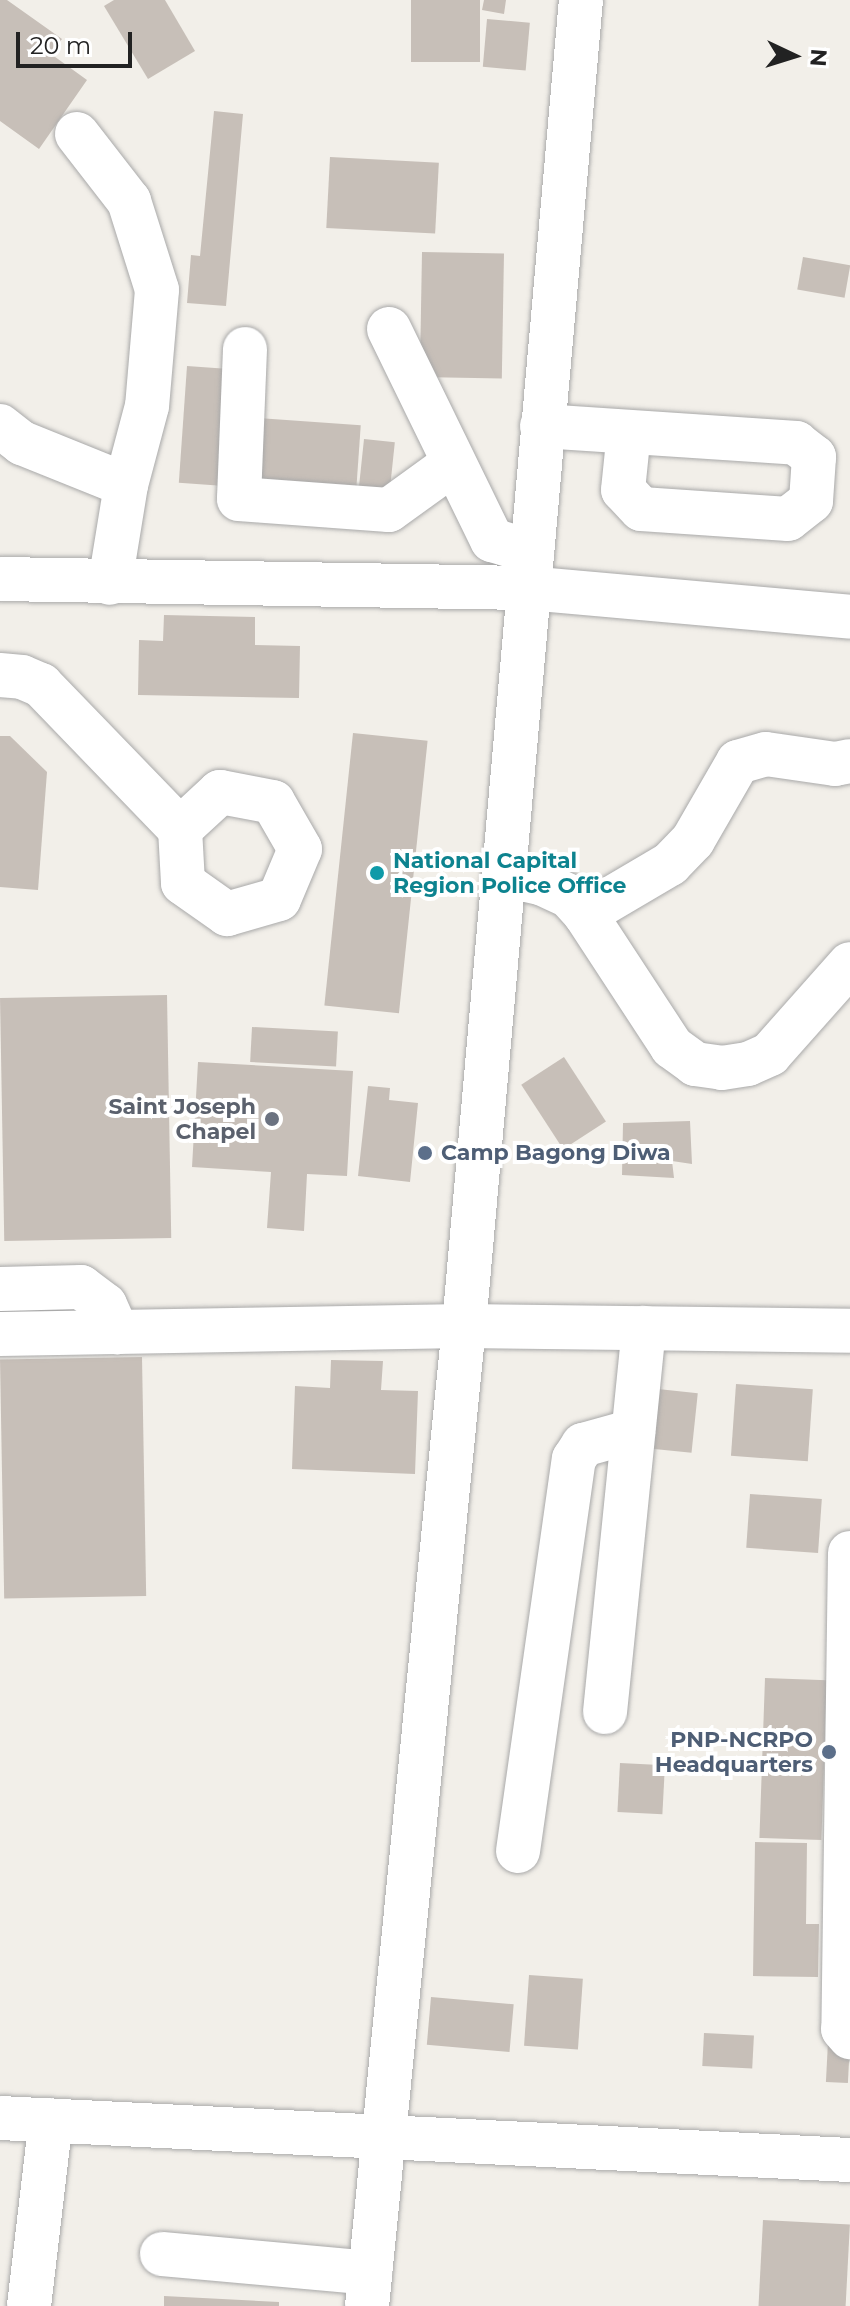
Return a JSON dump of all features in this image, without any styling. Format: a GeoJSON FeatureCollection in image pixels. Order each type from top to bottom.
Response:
{"type":"FeatureCollection","features":[{"type":"Feature","properties":{"kind":"lane"},"geometry":{"type":"LineString","coordinates":[[162,2254],[368,2290],[464,1326],[581,0]]}},
{"type":"Feature","properties":{"kind":"lane"},"geometry":{"type":"LineString","coordinates":[[77,134],[129,201],[157,290],[147,406],[126,485],[110,583]]}},
{"type":"Feature","properties":{"kind":"lane"},"geometry":{"type":"LineString","coordinates":[[389,329],[492,540],[530,570]]}},
{"type":"Feature","properties":{"kind":"lane"},"geometry":{"type":"LineString","coordinates":[[245,349],[239,499],[389,510],[454,463]]}},
{"type":"Feature","properties":{"kind":"lane"},"geometry":{"type":"LineString","coordinates":[[0,426],[22,443],[126,485]]}},
{"type":"Feature","properties":{"kind":"lane"},"geometry":{"type":"LineString","coordinates":[[542,426],[629,432]]}},
{"type":"Feature","properties":{"kind":"lane"},"geometry":{"type":"LineString","coordinates":[[0,579],[110,583],[530,570],[850,617]]}},
{"type":"Feature","properties":{"kind":"lane"},"geometry":{"type":"LineString","coordinates":[[0,675],[22,677],[41,685],[180,829]]}},
{"type":"Feature","properties":{"kind":"lane"},"geometry":{"type":"LineString","coordinates":[[585,914],[670,864],[693,840],[738,762],[766,754],[835,764],[850,761]]}},
{"type":"Feature","properties":{"kind":"lane"},"geometry":{"type":"LineString","coordinates":[[505,875],[541,883],[569,896],[585,914],[672,1047],[695,1064],[722,1068],[748,1064],[770,1054],[850,964]]}},
{"type":"Feature","properties":{"kind":"lane"},"geometry":{"type":"LineString","coordinates":[[0,1289],[81,1287],[105,1305],[117,1332]]}},
{"type":"Feature","properties":{"kind":"lane"},"geometry":{"type":"LineString","coordinates":[[0,1334],[464,1326],[850,1331]]}},
{"type":"Feature","properties":{"kind":"lane"},"geometry":{"type":"LineString","coordinates":[[605,1712],[644,1328]]}},
{"type":"Feature","properties":{"kind":"lane"},"geometry":{"type":"LineString","coordinates":[[518,1851],[574,1459],[583,1445],[633,1431]]}},
{"type":"Feature","properties":{"kind":"lane"},"geometry":{"type":"LineString","coordinates":[[850,1553],[843,2029],[850,2037]]}},
{"type":"Feature","properties":{"kind":"lane"},"geometry":{"type":"LineString","coordinates":[[0,2118],[850,2160]]}},
{"type":"Feature","properties":{"kind":"lane"},"geometry":{"type":"LineString","coordinates":[[29,2306],[51,2120]]}},
{"type":"Feature","properties":{"kind":"building"},"geometry":{"type":"Polygon","coordinates":[[[0,0],[7,0],[62,39],[51,54],[87,80],[39,149],[0,121],[0,0]]]}},
{"type":"Feature","properties":{"kind":"building"},"geometry":{"type":"Polygon","coordinates":[[[114,0],[165,0],[195,51],[148,79],[104,6],[114,0]]]}},
{"type":"Feature","properties":{"kind":"building"},"geometry":{"type":"Polygon","coordinates":[[[411,0],[480,0],[480,62],[411,62],[411,0]]]}},
{"type":"Feature","properties":{"kind":"building"},"geometry":{"type":"Polygon","coordinates":[[[484,0],[506,0],[504,14],[482,10],[484,0]]]}},
{"type":"Feature","properties":{"kind":"building"},"geometry":{"type":"Polygon","coordinates":[[[487,19],[530,23],[526,71],[483,67],[487,19]]]}},
{"type":"Feature","properties":{"kind":"building"},"geometry":{"type":"Polygon","coordinates":[[[214,111],[243,114],[226,306],[187,303],[191,255],[200,256],[214,111]]]}},
{"type":"Feature","properties":{"kind":"building"},"geometry":{"type":"Polygon","coordinates":[[[330,157],[439,163],[435,234],[326,228],[330,157]]]}},
{"type":"Feature","properties":{"kind":"building"},"geometry":{"type":"Polygon","coordinates":[[[422,252],[504,253],[502,378],[420,377],[422,252]]]}},
{"type":"Feature","properties":{"kind":"building"},"geometry":{"type":"Polygon","coordinates":[[[803,257],[850,265],[845,298],[797,289],[803,257]]]}},
{"type":"Feature","properties":{"kind":"building"},"geometry":{"type":"Polygon","coordinates":[[[187,366],[229,369],[221,486],[179,483],[187,366]]]}},
{"type":"Feature","properties":{"kind":"building"},"geometry":{"type":"Polygon","coordinates":[[[258,418],[361,425],[356,499],[253,492],[258,418]]]}},
{"type":"Feature","properties":{"kind":"building"},"geometry":{"type":"Polygon","coordinates":[[[364,439],[395,442],[389,498],[358,495],[364,439]]]}},
{"type":"Feature","properties":{"kind":"building"},"geometry":{"type":"Polygon","coordinates":[[[164,615],[255,617],[255,645],[300,646],[299,698],[138,695],[139,640],[163,641],[164,615]]]}},
{"type":"Feature","properties":{"kind":"building","name":"National Capital Region Police Office"},"geometry":{"type":"Polygon","coordinates":[[[353,733],[428,741],[399,1013],[324,1005],[353,733]]]}},
{"type":"Feature","properties":{"kind":"building"},"geometry":{"type":"Polygon","coordinates":[[[0,736],[10,736],[47,772],[38,890],[0,887],[0,736]]]}},
{"type":"Feature","properties":{"kind":"building"},"geometry":{"type":"Polygon","coordinates":[[[167,995],[171,1238],[4,1241],[0,998],[167,995]]]}},
{"type":"Feature","properties":{"kind":"building"},"geometry":{"type":"Polygon","coordinates":[[[252,1027],[338,1032],[336,1066],[250,1062],[252,1027]]]}},
{"type":"Feature","properties":{"kind":"building"},"geometry":{"type":"Polygon","coordinates":[[[564,1057],[606,1122],[563,1149],[521,1085],[564,1057]]]}},
{"type":"Feature","properties":{"kind":"building","name":"Saint Joseph Chapel"},"geometry":{"type":"Polygon","coordinates":[[[198,1062],[353,1071],[347,1176],[307,1174],[304,1231],[267,1228],[271,1172],[192,1167],[198,1062]]]}},
{"type":"Feature","properties":{"kind":"building"},"geometry":{"type":"Polygon","coordinates":[[[368,1086],[390,1088],[389,1100],[418,1103],[410,1182],[358,1176],[368,1086]]]}},
{"type":"Feature","properties":{"kind":"building"},"geometry":{"type":"Polygon","coordinates":[[[690,1121],[692,1164],[672,1161],[674,1178],[622,1175],[623,1123],[690,1121]]]}},
{"type":"Feature","properties":{"kind":"building"},"geometry":{"type":"Polygon","coordinates":[[[142,1357],[146,1596],[4,1598],[0,1359],[142,1357]]]}},
{"type":"Feature","properties":{"kind":"building"},"geometry":{"type":"Polygon","coordinates":[[[331,1360],[383,1361],[381,1390],[418,1391],[415,1474],[292,1469],[295,1386],[330,1388],[331,1360]]]}},
{"type":"Feature","properties":{"kind":"building"},"geometry":{"type":"Polygon","coordinates":[[[736,1384],[813,1389],[808,1461],[731,1456],[736,1384]]]}},
{"type":"Feature","properties":{"kind":"building"},"geometry":{"type":"Polygon","coordinates":[[[658,1389],[698,1393],[692,1453],[652,1449],[658,1389]]]}},
{"type":"Feature","properties":{"kind":"building"},"geometry":{"type":"Polygon","coordinates":[[[750,1494],[822,1499],[818,1553],[746,1548],[750,1494]]]}},
{"type":"Feature","properties":{"kind":"building"},"geometry":{"type":"Polygon","coordinates":[[[765,1678],[827,1680],[821,1840],[759,1838],[765,1678]]]}},
{"type":"Feature","properties":{"kind":"building"},"geometry":{"type":"Polygon","coordinates":[[[620,1763],[665,1765],[662,1814],[617,1812],[620,1763]]]}},
{"type":"Feature","properties":{"kind":"building"},"geometry":{"type":"Polygon","coordinates":[[[755,1842],[807,1843],[806,1924],[819,1924],[818,1977],[753,1976],[755,1842]]]}},
{"type":"Feature","properties":{"kind":"building"},"geometry":{"type":"Polygon","coordinates":[[[529,1975],[583,1979],[578,2050],[524,2046],[529,1975]]]}},
{"type":"Feature","properties":{"kind":"building"},"geometry":{"type":"Polygon","coordinates":[[[431,1997],[514,2004],[510,2052],[427,2045],[431,1997]]]}},
{"type":"Feature","properties":{"kind":"building"},"geometry":{"type":"Polygon","coordinates":[[[704,2033],[754,2036],[752,2069],[702,2066],[704,2033]]]}},
{"type":"Feature","properties":{"kind":"building"},"geometry":{"type":"Polygon","coordinates":[[[828,2042],[850,2043],[848,2083],[826,2082],[828,2042]]]}},
{"type":"Feature","properties":{"kind":"building"},"geometry":{"type":"Polygon","coordinates":[[[763,2220],[850,2225],[846,2306],[758,2306],[763,2220]]]}},
{"type":"Feature","properties":{"kind":"building"},"geometry":{"type":"Polygon","coordinates":[[[164,2296],[279,2302],[279,2306],[164,2306],[164,2296]]]}},
{"type":"Feature","properties":{"kind":"place","name":"National Capital Region Police Office"},"geometry":{"type":"Point","coordinates":[377,873]}},
{"type":"Feature","properties":{"kind":"place","name":"Saint Joseph Chapel"},"geometry":{"type":"Point","coordinates":[272,1119]}},
{"type":"Feature","properties":{"kind":"place","name":"Camp Bagong Diwa"},"geometry":{"type":"Point","coordinates":[425,1153]}},
{"type":"Feature","properties":{"kind":"place","name":"PNP-NCRPO Headquarters"},"geometry":{"type":"Point","coordinates":[829,1752]}}]}
